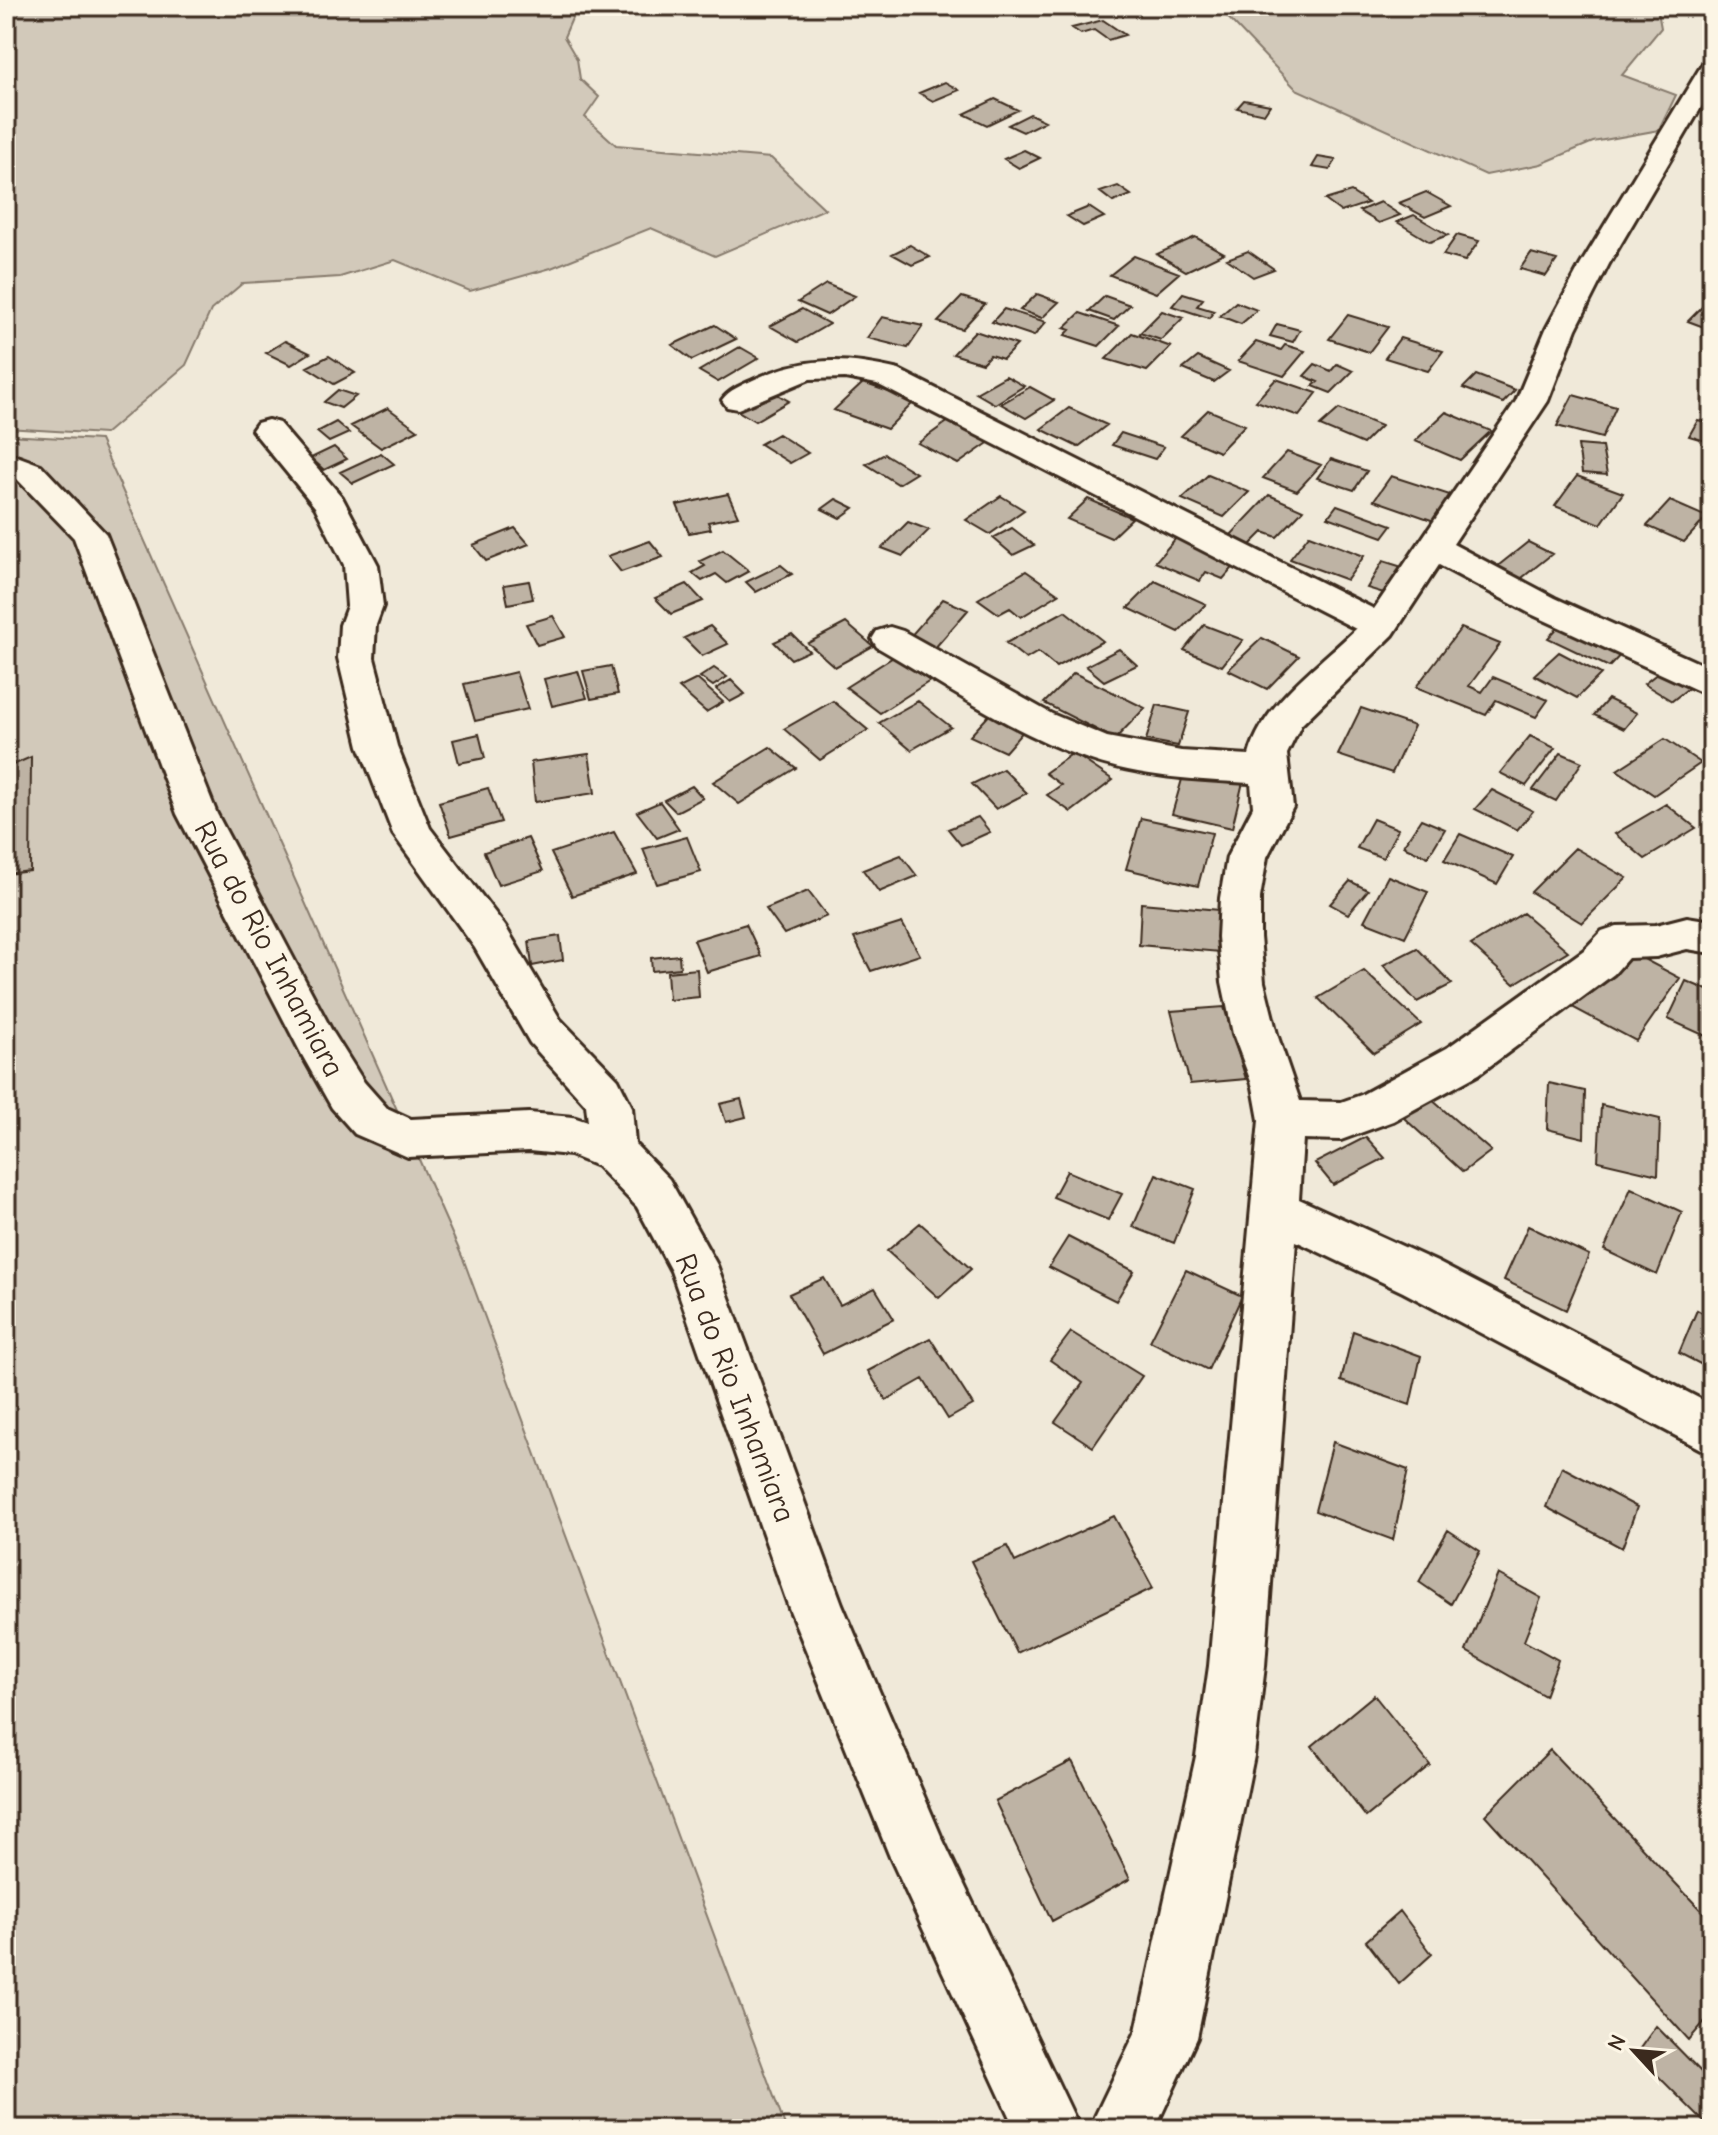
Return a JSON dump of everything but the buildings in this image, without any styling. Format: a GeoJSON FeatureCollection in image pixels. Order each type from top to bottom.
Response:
{"type":"FeatureCollection","features":[{"type":"Feature","properties":{"kind":"street"},"geometry":{"type":"LineString","coordinates":[[1121,2129],[1166,2038],[1225,1756],[1237,1666],[1282,1120],[1275,1087],[1255,1034],[1243,982],[1239,937],[1240,898],[1247,857],[1273,807],[1268,754],[1274,737],[1288,716],[1380,627],[1532,401],[1561,329],[1595,264],[1712,68]]}},
{"type":"Feature","properties":{"kind":"street"},"geometry":{"type":"LineString","coordinates":[[738,400],[780,376],[807,369],[840,367],[888,377],[1380,627]]}},
{"type":"Feature","properties":{"kind":"street"},"geometry":{"type":"LineString","coordinates":[[268,430],[330,504],[361,565],[365,606],[358,625],[356,658],[378,746],[413,834],[490,937],[545,1031],[602,1092],[610,1107],[613,1152]]}},
{"type":"Feature","properties":{"kind":"street","name":"Rua do Rio Inhamiara"},"geometry":{"type":"LineString","coordinates":[[6,462],[29,472],[89,534],[197,814],[317,1043],[348,1095],[371,1121],[408,1138],[529,1132],[573,1136],[613,1152],[653,1193],[693,1265],[816,1608],[920,1857],[1048,2129]]}},
{"type":"Feature","properties":{"kind":"street"},"geometry":{"type":"LineString","coordinates":[[1431,547],[1543,606],[1712,684]]}},
{"type":"Feature","properties":{"kind":"street"},"geometry":{"type":"LineString","coordinates":[[890,639],[1039,723],[1099,749],[1181,765],[1269,770]]}},
{"type":"Feature","properties":{"kind":"street"},"geometry":{"type":"LineString","coordinates":[[1282,1120],[1341,1121],[1377,1108],[1463,1061],[1599,962],[1617,942],[1656,941],[1687,933],[1712,937]]}},
{"type":"Feature","properties":{"kind":"street"},"geometry":{"type":"LineString","coordinates":[[1276,1210],[1420,1277],[1712,1431]]}},
{"type":"Feature","properties":{"kind":"shaded area"},"geometry":{"type":"Polygon","coordinates":[[[6,6],[671,6],[573,16],[564,37],[577,59],[580,79],[599,97],[585,117],[616,145],[771,158],[825,209],[715,256],[651,228],[551,268],[470,291],[395,260],[340,277],[243,283],[211,310],[186,365],[105,434],[6,428],[6,6]]]}},
{"type":"Feature","properties":{"kind":"shaded area"},"geometry":{"type":"Polygon","coordinates":[[[1217,6],[1657,6],[1661,28],[1622,75],[1676,95],[1659,130],[1593,142],[1541,164],[1486,175],[1296,89],[1217,6]]]}},
{"type":"Feature","properties":{"kind":"shaded area"},"geometry":{"type":"Polygon","coordinates":[[[6,435],[100,440],[464,1261],[786,2129],[6,2129],[6,435]]]}}]}
